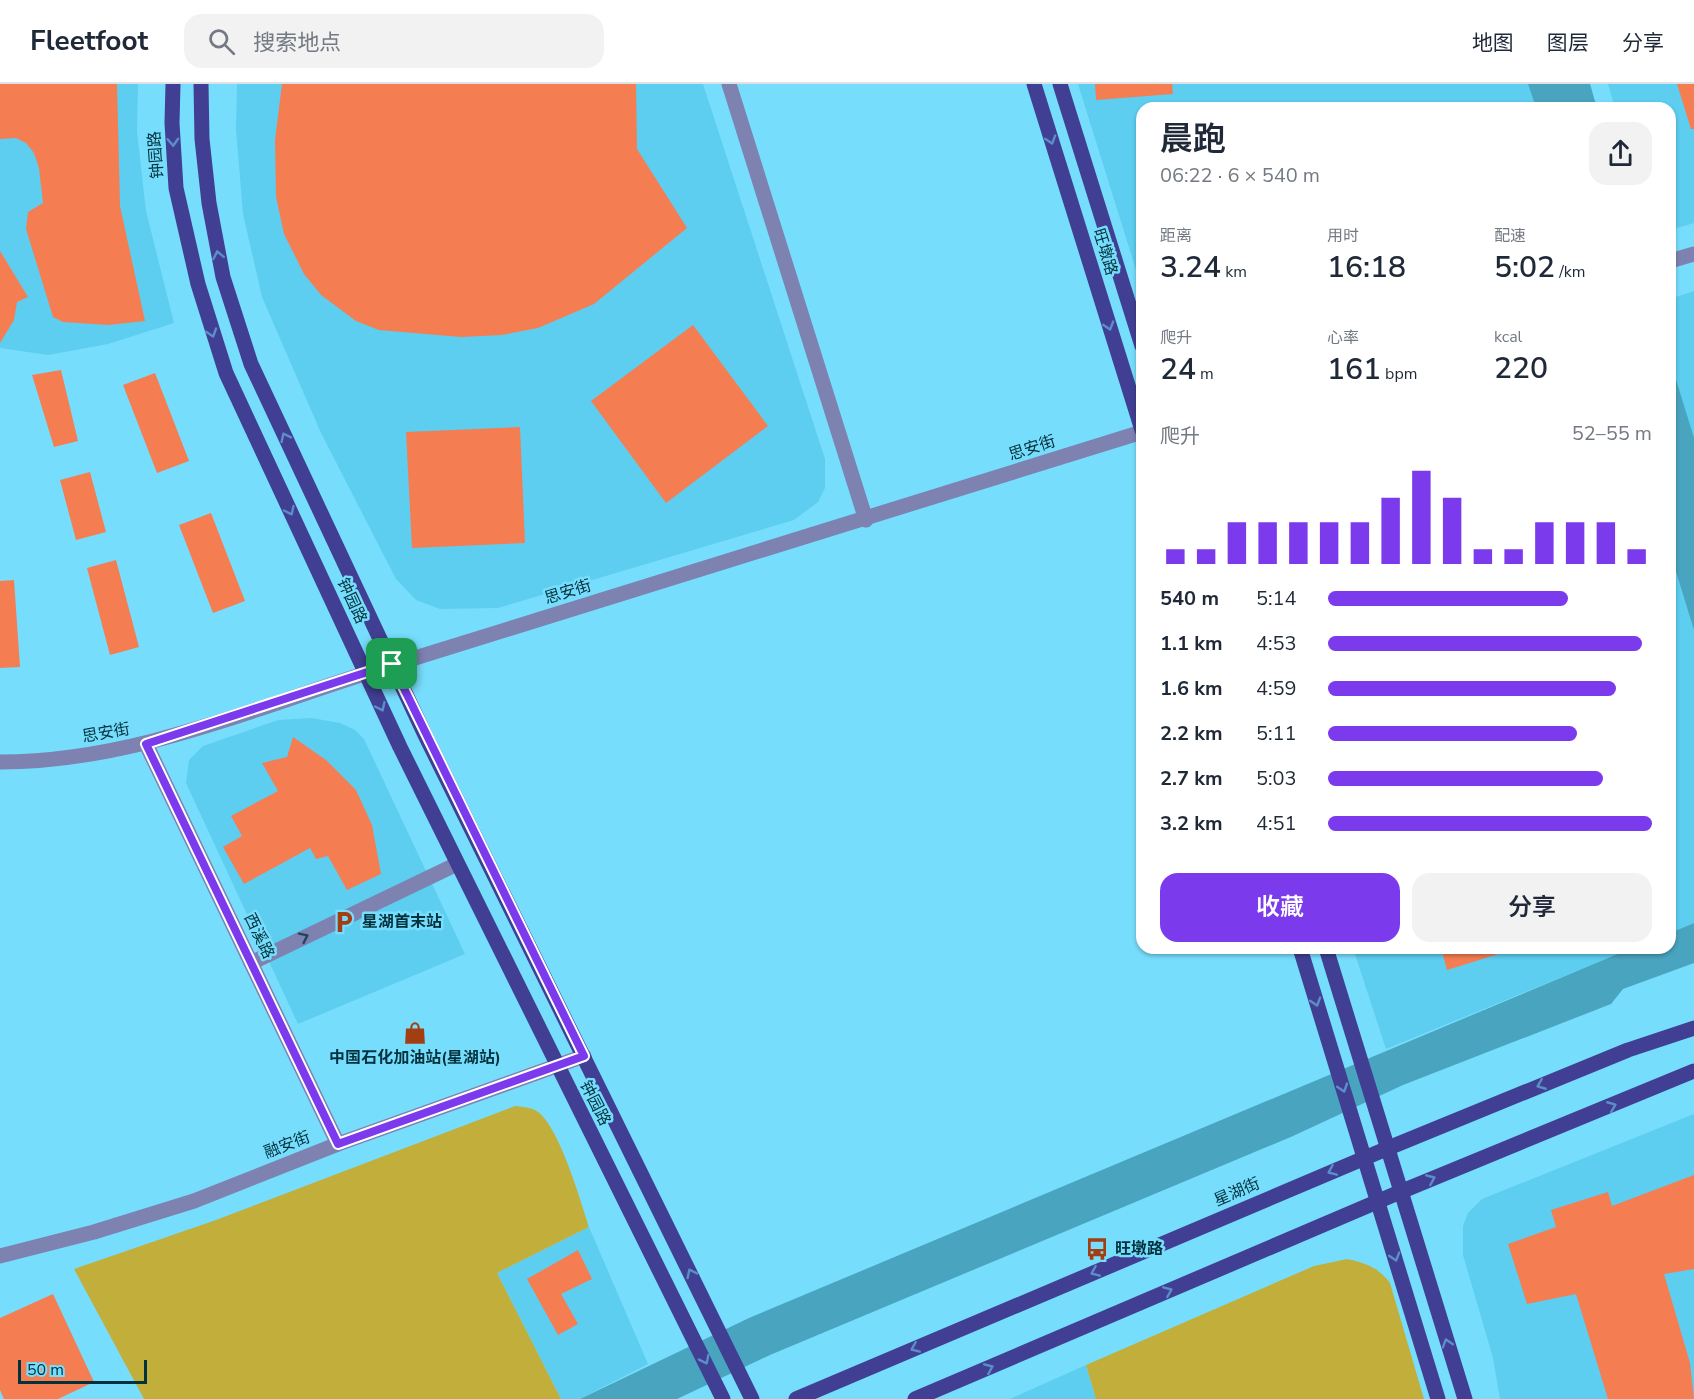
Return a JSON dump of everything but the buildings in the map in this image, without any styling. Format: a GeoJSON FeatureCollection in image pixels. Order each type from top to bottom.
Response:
{"type":"FeatureCollection","features":[{"type":"Feature","properties":{"kind":"main road","name":"钟园路"},"geometry":{"type":"LineString","coordinates":[[173,84],[172,123],[176,188],[198,284],[216,346],[237,399],[366,674],[556,1066],[722,1395]]}},
{"type":"Feature","properties":{"kind":"main road","name":"钟园路"},"geometry":{"type":"LineString","coordinates":[[201,84],[202,139],[209,203],[223,277],[240,336],[265,396],[392,664],[752,1399]]}},
{"type":"Feature","properties":{"kind":"main road","name":"旺墩路"},"geometry":{"type":"LineString","coordinates":[[1034,84],[1136,412]]}},
{"type":"Feature","properties":{"kind":"main road","name":"旺墩路"},"geometry":{"type":"LineString","coordinates":[[1060,84],[1136,327]]}},
{"type":"Feature","properties":{"kind":"main road"},"geometry":{"type":"LineString","coordinates":[[1301,954],[1438,1399]]}},
{"type":"Feature","properties":{"kind":"main road"},"geometry":{"type":"LineString","coordinates":[[1328,954],[1386,1149],[1465,1399]]}},
{"type":"Feature","properties":{"kind":"main road","name":"星湖街"},"geometry":{"type":"LineString","coordinates":[[796,1399],[1386,1149],[1628,1050],[1694,1028]]}},
{"type":"Feature","properties":{"kind":"main road"},"geometry":{"type":"LineString","coordinates":[[915,1399],[1400,1192],[1694,1071]]}},
{"type":"Feature","properties":{"kind":"street"},"geometry":{"type":"LineString","coordinates":[[729,84],[866,520]]}},
{"type":"Feature","properties":{"kind":"street"},"geometry":{"type":"LineString","coordinates":[[1676,259],[1694,254]]}},
{"type":"Feature","properties":{"kind":"street","name":"思安街"},"geometry":{"type":"LineString","coordinates":[[0,762],[74,756],[146,744],[392,664],[866,520],[1136,433]]}},
{"type":"Feature","properties":{"kind":"street","name":"西溪路"},"geometry":{"type":"LineString","coordinates":[[146,744],[338,1144]]}},
{"type":"Feature","properties":{"kind":"street"},"geometry":{"type":"LineString","coordinates":[[251,963],[458,864]]}},
{"type":"Feature","properties":{"kind":"street","name":"融安街"},"geometry":{"type":"LineString","coordinates":[[0,1256],[94,1232],[194,1201],[338,1144],[584,1056]]}},
{"type":"Feature","properties":{"kind":"shaded area"},"geometry":{"type":"Polygon","coordinates":[[[0,84],[138,84],[137,132],[146,211],[174,323],[108,344],[48,355],[0,348],[0,84]]]}},
{"type":"Feature","properties":{"kind":"shaded area"},"geometry":{"type":"Polygon","coordinates":[[[237,84],[703,84],[825,459],[825,488],[818,502],[794,520],[498,608],[440,609],[416,600],[396,579],[321,433],[262,297],[243,214],[236,129],[237,84]]]}},
{"type":"Feature","properties":{"kind":"shaded area"},"geometry":{"type":"Polygon","coordinates":[[[1078,84],[1528,84],[1534,102],[1136,102],[1136,270],[1078,84]]]}},
{"type":"Feature","properties":{"kind":"shaded area"},"geometry":{"type":"Polygon","coordinates":[[[1528,84],[1590,84],[1595,102],[1534,102],[1528,84]]]}},
{"type":"Feature","properties":{"kind":"shaded area"},"geometry":{"type":"Polygon","coordinates":[[[1608,84],[1694,84],[1694,223],[1676,228],[1676,102],[1613,102],[1608,84]]]}},
{"type":"Feature","properties":{"kind":"shaded area"},"geometry":{"type":"Polygon","coordinates":[[[1694,291],[1694,923],[1676,930],[1676,297],[1694,291]]]}},
{"type":"Feature","properties":{"kind":"shaded area"},"geometry":{"type":"Polygon","coordinates":[[[1676,380],[1694,438],[1694,630],[1676,572],[1676,380]]]}},
{"type":"Feature","properties":{"kind":"shaded area"},"geometry":{"type":"Polygon","coordinates":[[[311,718],[340,723],[355,730],[364,739],[465,954],[298,1024],[186,783],[189,760],[203,746],[278,720],[311,718]]]}},
{"type":"Feature","properties":{"kind":"shaded area"},"geometry":{"type":"Polygon","coordinates":[[[1694,923],[1694,963],[1623,989],[1611,1004],[1403,1085],[1293,1136],[770,1355],[677,1399],[580,1399],[749,1318],[1618,954],[1676,954],[1676,930],[1694,923]]]}},
{"type":"Feature","properties":{"kind":"shaded area"},"geometry":{"type":"Polygon","coordinates":[[[1355,954],[1618,954],[1386,1049],[1355,954]]]}},
{"type":"Feature","properties":{"kind":"shaded area"},"geometry":{"type":"Polygon","coordinates":[[[515,1106],[530,1108],[538,1112],[554,1133],[568,1165],[589,1227],[497,1273],[561,1399],[144,1399],[74,1269],[216,1220],[515,1106]]]}},
{"type":"Feature","properties":{"kind":"shaded area"},"geometry":{"type":"Polygon","coordinates":[[[1694,1114],[1694,1399],[1500,1399],[1493,1358],[1463,1255],[1463,1226],[1468,1213],[1482,1199],[1694,1114]]]}},
{"type":"Feature","properties":{"kind":"shaded area"},"geometry":{"type":"Polygon","coordinates":[[[589,1227],[648,1364],[580,1399],[561,1399],[497,1273],[589,1227]]]}},
{"type":"Feature","properties":{"kind":"shaded area"},"geometry":{"type":"Polygon","coordinates":[[[1347,1259],[1372,1267],[1390,1283],[1424,1399],[1096,1399],[1086,1365],[1314,1266],[1347,1259]]]}},
{"type":"Feature","properties":{"kind":"shaded area"},"geometry":{"type":"Polygon","coordinates":[[[1086,1365],[1096,1399],[1010,1399],[1086,1365]]]}},
{"type":"Feature","properties":{"kind":"place","name":"星湖首末站"},"geometry":{"type":"Point","coordinates":[344,922]}},
{"type":"Feature","properties":{"kind":"place","name":"中国石化加油站(星湖站)"},"geometry":{"type":"Point","coordinates":[415,1033]}},
{"type":"Feature","properties":{"kind":"place","name":"旺墩路"},"geometry":{"type":"Point","coordinates":[1097,1249]}},
{"type":"Feature","properties":{"kind":"route"},"geometry":{"type":"LineString","coordinates":[[392,664],[584,1056],[338,1144],[146,744],[392,664]]}}]}
